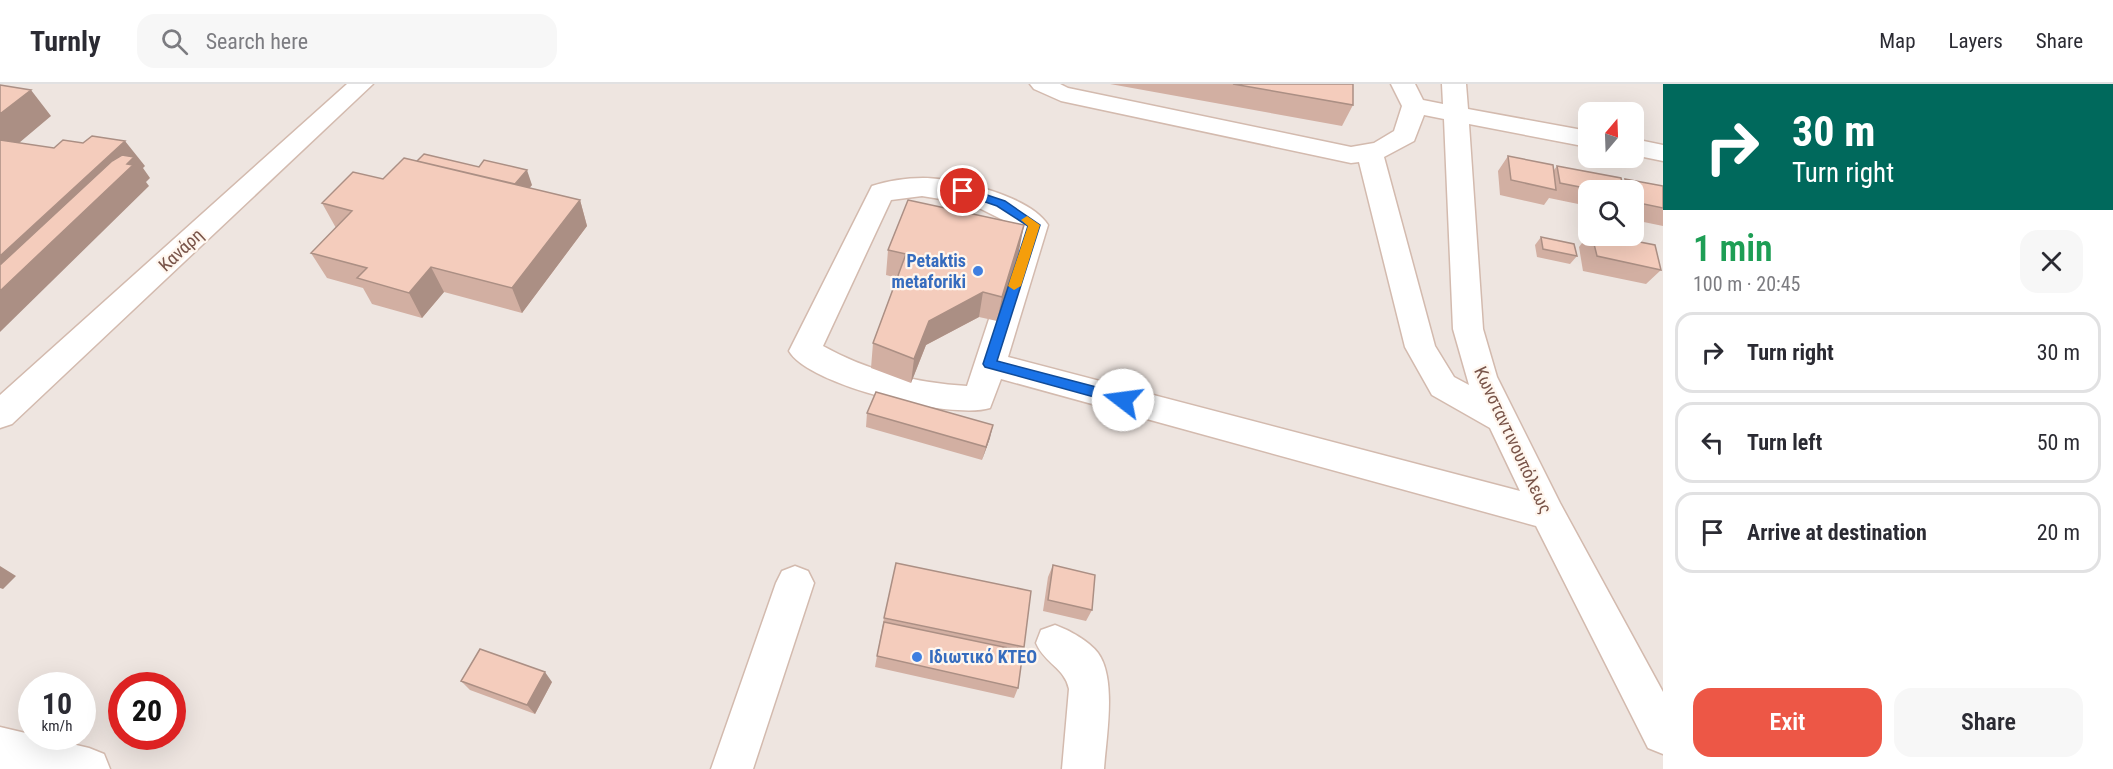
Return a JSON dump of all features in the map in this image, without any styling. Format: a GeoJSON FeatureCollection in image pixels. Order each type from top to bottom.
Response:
{"type":"FeatureCollection","features":[{"type":"Feature","properties":{"kind":"street","name":"Κανάρη"},"geometry":{"type":"LineString","coordinates":[[0,415],[361,84]]}},
{"type":"Feature","properties":{"kind":"street"},"geometry":{"type":"LineString","coordinates":[[1042,84],[1061,94],[1351,155],[1381,150],[1405,135],[1408,95],[1455,99],[1578,136]]}},
{"type":"Feature","properties":{"kind":"street","name":"Κωνσταντινουπόλεως"},"geometry":{"type":"LineString","coordinates":[[1455,99],[1470,344],[1480,377],[1548,514],[1663,733]]}},
{"type":"Feature","properties":{"kind":"street"},"geometry":{"type":"LineString","coordinates":[[1644,149],[1663,153]]}},
{"type":"Feature","properties":{"kind":"street"},"geometry":{"type":"LineString","coordinates":[[1370,152],[1420,347],[1443,386],[1501,418]]}},
{"type":"Feature","properties":{"kind":"street"},"geometry":{"type":"LineString","coordinates":[[922,186],[963,191],[1001,204],[1034,225],[989,364],[979,399],[947,398],[885,387],[829,365],[805,351],[881,192],[922,186]]}},
{"type":"Feature","properties":{"kind":"street"},"geometry":{"type":"LineString","coordinates":[[989,364],[1548,514]]}},
{"type":"Feature","properties":{"kind":"street"},"geometry":{"type":"LineString","coordinates":[[732,769],[795,583]]}},
{"type":"Feature","properties":{"kind":"street"},"geometry":{"type":"LineString","coordinates":[[1055,643],[1084,666],[1089,689],[1083,769]]}},
{"type":"Feature","properties":{"kind":"street"},"geometry":{"type":"LineString","coordinates":[[0,748],[89,769]]}},
{"type":"Feature","properties":{"kind":"shaded area"},"geometry":{"type":"Polygon","coordinates":[[[0,84],[1663,84],[1663,769],[89,769],[0,748],[0,84]]]}},
{"type":"Feature","properties":{"kind":"building"},"geometry":{"type":"Polygon","coordinates":[[[1233,84],[1353,84],[1353,105],[1233,84]]]}},
{"type":"Feature","properties":{"kind":"building"},"geometry":{"type":"Polygon","coordinates":[[[0,85],[31,90],[0,114],[0,85]]]}},
{"type":"Feature","properties":{"kind":"building"},"geometry":{"type":"Polygon","coordinates":[[[92,136],[125,141],[0,256],[0,140],[54,148],[63,140],[83,143],[92,136]]]}},
{"type":"Feature","properties":{"kind":"building"},"geometry":{"type":"Polygon","coordinates":[[[424,154],[479,167],[484,160],[527,170],[515,184],[417,161],[424,154]]]}},
{"type":"Feature","properties":{"kind":"building"},"geometry":{"type":"Polygon","coordinates":[[[122,155],[134,157],[127,164],[133,165],[0,291],[0,265],[112,161],[122,155]]]}},
{"type":"Feature","properties":{"kind":"building"},"geometry":{"type":"Polygon","coordinates":[[[1508,156],[1553,165],[1556,190],[1511,180],[1508,156]]]}},
{"type":"Feature","properties":{"kind":"building"},"geometry":{"type":"Polygon","coordinates":[[[404,158],[580,200],[512,288],[431,267],[409,293],[357,278],[367,268],[311,253],[352,211],[322,203],[353,172],[383,179],[404,158]]]}},
{"type":"Feature","properties":{"kind":"building"},"geometry":{"type":"Polygon","coordinates":[[[1557,166],[1621,178],[1622,180],[1578,180],[1578,187],[1560,183],[1557,166]]]}},
{"type":"Feature","properties":{"kind":"building"},"geometry":{"type":"Polygon","coordinates":[[[1644,182],[1663,186],[1663,208],[1644,204],[1644,182]]]}},
{"type":"Feature","properties":{"kind":"building"},"geometry":{"type":"Polygon","coordinates":[[[908,200],[1024,225],[1002,297],[983,292],[929,321],[914,359],[873,343],[906,254],[888,250],[908,200]]]}},
{"type":"Feature","properties":{"kind":"building"},"geometry":{"type":"Polygon","coordinates":[[[1541,237],[1574,244],[1577,256],[1543,249],[1541,237]]]}},
{"type":"Feature","properties":{"kind":"building"},"geometry":{"type":"Polygon","coordinates":[[[1644,243],[1655,245],[1661,270],[1597,256],[1594,246],[1644,246],[1644,243]]]}},
{"type":"Feature","properties":{"kind":"building"},"geometry":{"type":"Polygon","coordinates":[[[876,392],[993,425],[986,447],[867,413],[876,392]]]}},
{"type":"Feature","properties":{"kind":"building"},"geometry":{"type":"Polygon","coordinates":[[[896,563],[1031,591],[1024,647],[884,618],[896,563]]]}},
{"type":"Feature","properties":{"kind":"building"},"geometry":{"type":"Polygon","coordinates":[[[1053,565],[1095,575],[1092,610],[1048,600],[1053,565]]]}},
{"type":"Feature","properties":{"kind":"building"},"geometry":{"type":"Polygon","coordinates":[[[884,622],[1023,651],[1018,688],[877,656],[884,622]]]}},
{"type":"Feature","properties":{"kind":"building"},"geometry":{"type":"Polygon","coordinates":[[[480,649],[545,672],[527,705],[461,681],[480,649]]]}},
{"type":"Feature","properties":{"kind":"slow traffic"},"geometry":{"type":"LineString","coordinates":[[1014,286],[1034,225],[1027,220]]}},
{"type":"Feature","properties":{"kind":"place","name":"Petaktis metaforiki"},"geometry":{"type":"Point","coordinates":[978,271]}},
{"type":"Feature","properties":{"kind":"place","name":"Ιδιωτικό ΚΤΕΟ"},"geometry":{"type":"Point","coordinates":[917,657]}},
{"type":"Feature","properties":{"kind":"route"},"geometry":{"type":"LineString","coordinates":[[963,191],[1001,204],[1034,225],[989,364],[1123,400]]}}]}
